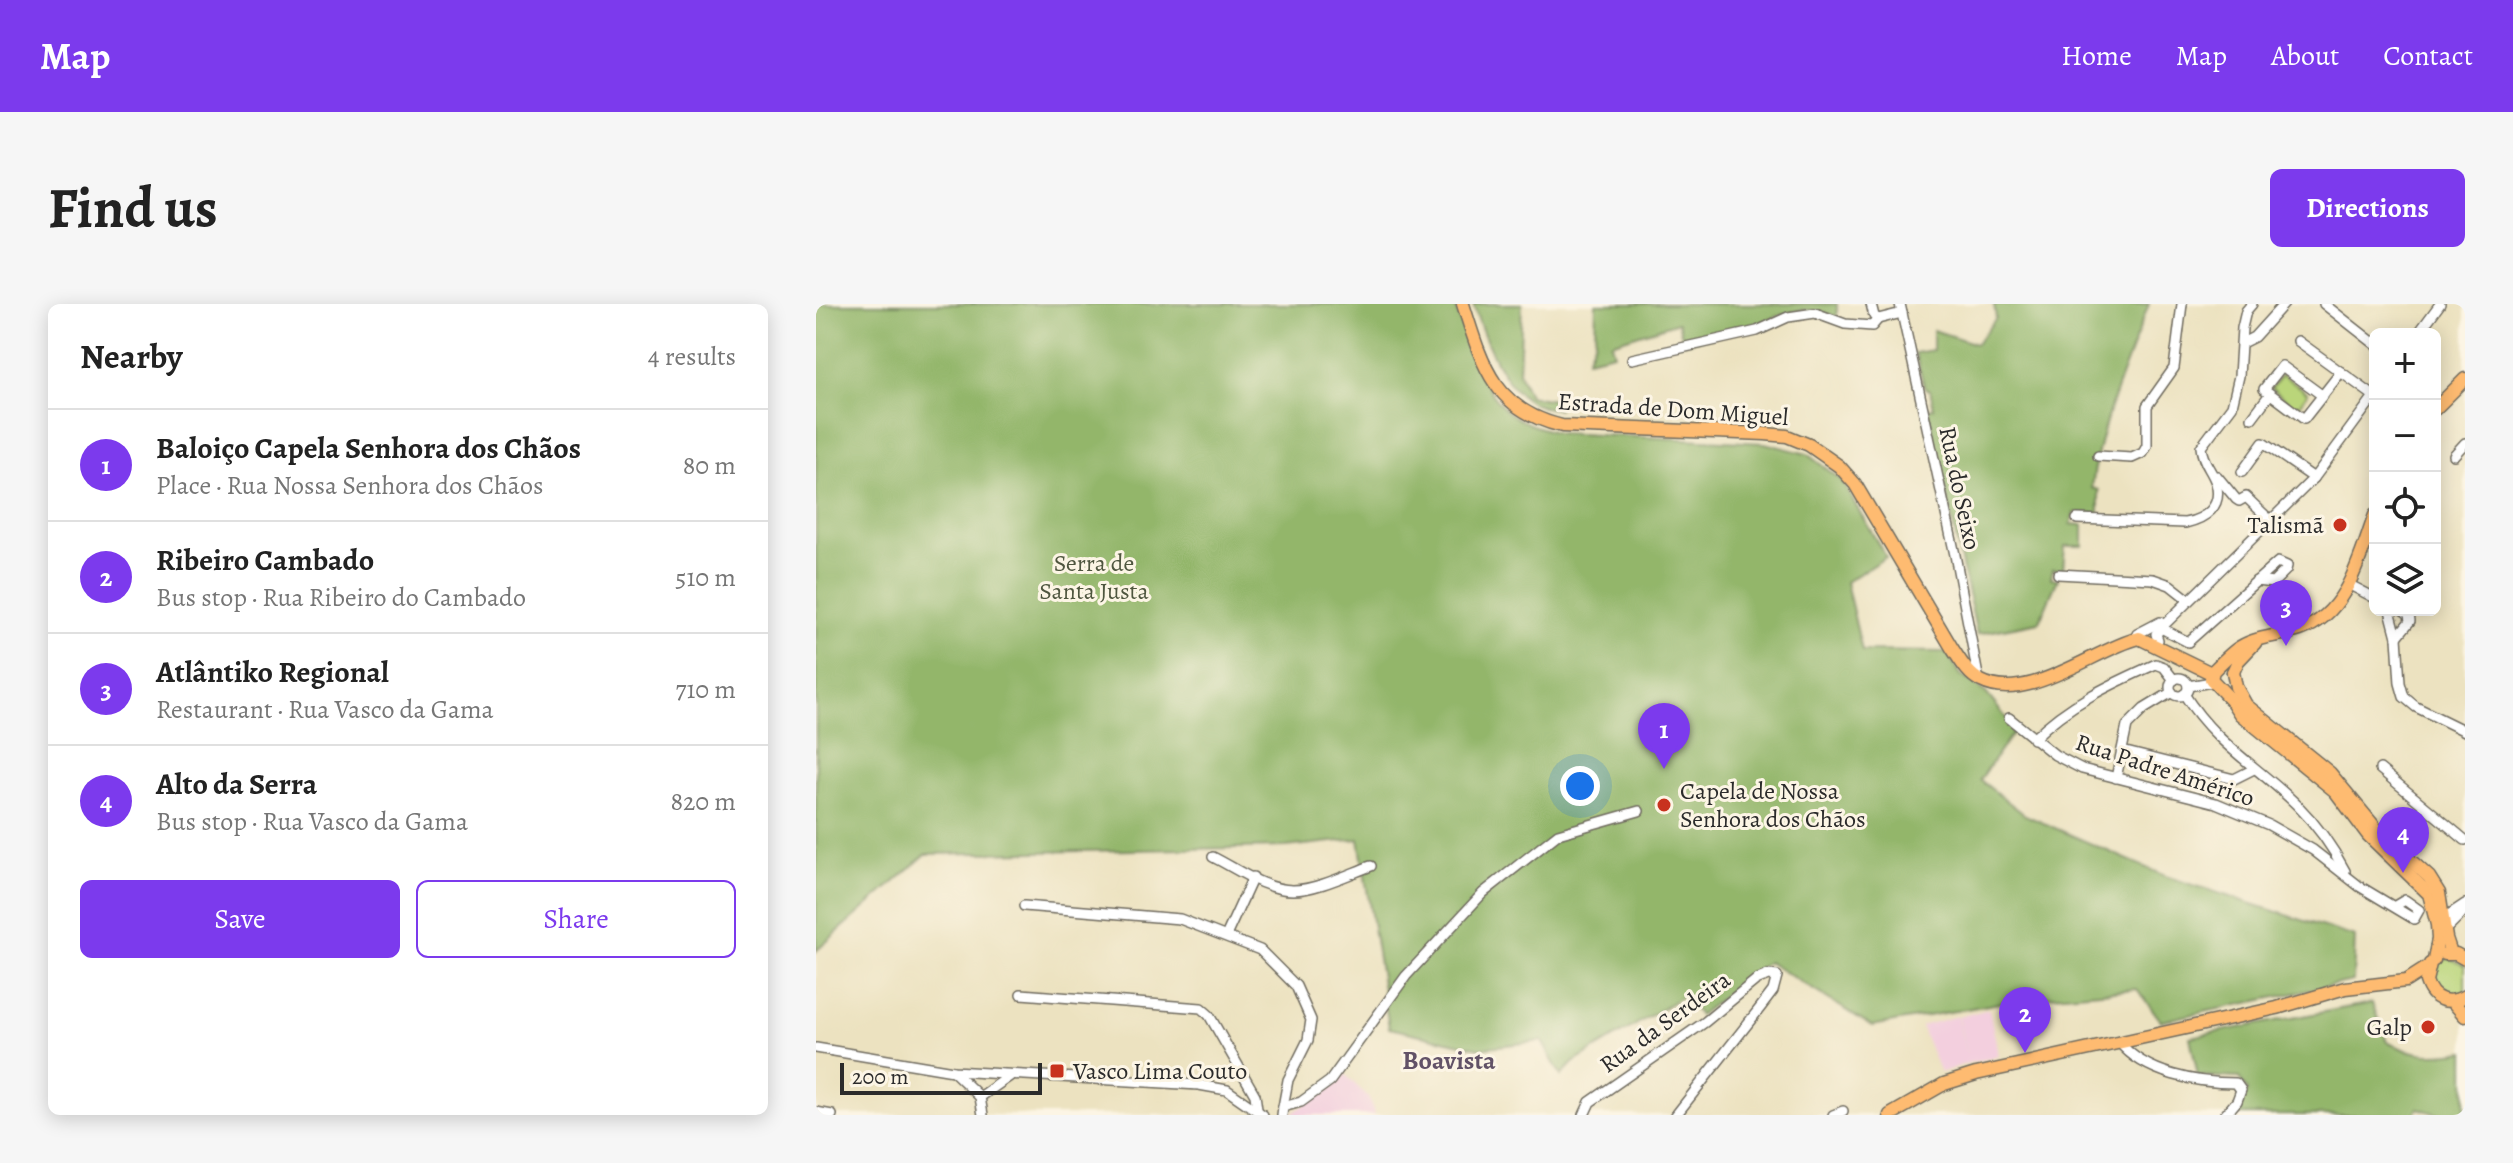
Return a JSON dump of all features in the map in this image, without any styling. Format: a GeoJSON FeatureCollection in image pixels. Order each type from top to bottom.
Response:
{"type":"FeatureCollection","features":[{"type":"Feature","properties":{"kind":"main road","name":"Estrada de Dom Miguel"},"geometry":{"type":"LineString","coordinates":[[1463,304],[1492,379],[1518,410],[1542,421],[1562,426],[1787,436],[1825,454],[1855,484],[1952,648],[1979,681]]}},
{"type":"Feature","properties":{"kind":"main road"},"geometry":{"type":"LineString","coordinates":[[2441,403],[2465,379]]}},
{"type":"Feature","properties":{"kind":"main road"},"geometry":{"type":"LineString","coordinates":[[2221,676],[2238,647],[2299,630],[2318,622],[2334,607],[2348,584],[2369,530]]}},
{"type":"Feature","properties":{"kind":"main road"},"geometry":{"type":"LineString","coordinates":[[2103,651],[2124,638],[2158,631],[2221,676],[2246,705],[2330,773],[2364,817],[2429,877],[2439,893],[2451,953]]}},
{"type":"Feature","properties":{"kind":"main road"},"geometry":{"type":"LineString","coordinates":[[1979,681],[2000,687],[2030,685],[2139,638],[2221,676],[2240,714],[2335,791],[2368,835],[2422,886],[2445,923]]}},
{"type":"Feature","properties":{"kind":"main road"},"geometry":{"type":"LineString","coordinates":[[2432,994],[2426,981],[2445,923]]}},
{"type":"Feature","properties":{"kind":"main road"},"geometry":{"type":"LineString","coordinates":[[2329,995],[2345,988],[2406,981],[2451,953],[2465,959]]}},
{"type":"Feature","properties":{"kind":"main road"},"geometry":{"type":"LineString","coordinates":[[1890,1115],[1925,1093],[1961,1078],[2329,995],[2416,987],[2439,999],[2459,999],[2465,1016]]}},
{"type":"Feature","properties":{"kind":"street"},"geometry":{"type":"LineString","coordinates":[[1871,304],[1878,319]]}},
{"type":"Feature","properties":{"kind":"street"},"geometry":{"type":"LineString","coordinates":[[2098,456],[2132,458],[2143,453],[2147,446],[2147,406],[2174,368],[2182,304]]}},
{"type":"Feature","properties":{"kind":"street"},"geometry":{"type":"LineString","coordinates":[[2252,304],[2246,311],[2242,328],[2239,376],[2232,406],[2201,447],[2202,458],[2236,499],[2239,501],[2246,497],[2271,521]]}},
{"type":"Feature","properties":{"kind":"street"},"geometry":{"type":"LineString","coordinates":[[2242,343],[2254,337],[2284,304]]}},
{"type":"Feature","properties":{"kind":"street"},"geometry":{"type":"LineString","coordinates":[[2324,304],[2369,339]]}},
{"type":"Feature","properties":{"kind":"street"},"geometry":{"type":"LineString","coordinates":[[2422,328],[2440,304]]}},
{"type":"Feature","properties":{"kind":"street","name":"Rua do Seixo"},"geometry":{"type":"LineString","coordinates":[[1901,308],[1979,681]]}},
{"type":"Feature","properties":{"kind":"street"},"geometry":{"type":"LineString","coordinates":[[1632,359],[1757,331],[1788,317],[1815,313],[1860,326],[1872,326],[1878,319],[1901,308]]}},
{"type":"Feature","properties":{"kind":"street"},"geometry":{"type":"LineString","coordinates":[[2298,341],[2369,392]]}},
{"type":"Feature","properties":{"kind":"street"},"geometry":{"type":"LineString","coordinates":[[2323,396],[2282,366],[2264,389],[2304,419],[2323,396],[2341,372]]}},
{"type":"Feature","properties":{"kind":"street"},"geometry":{"type":"LineString","coordinates":[[2252,418],[2270,394]]}},
{"type":"Feature","properties":{"kind":"street"},"geometry":{"type":"LineString","coordinates":[[2256,581],[2188,642],[2158,631],[2314,478],[2372,400]]}},
{"type":"Feature","properties":{"kind":"street"},"geometry":{"type":"LineString","coordinates":[[2242,472],[2263,443],[2314,478]]}},
{"type":"Feature","properties":{"kind":"street"},"geometry":{"type":"LineString","coordinates":[[2454,455],[2465,443]]}},
{"type":"Feature","properties":{"kind":"street"},"geometry":{"type":"LineString","coordinates":[[2077,519],[2185,523],[2201,520],[2211,512],[2216,498],[2217,484],[2211,470]]}},
{"type":"Feature","properties":{"kind":"street"},"geometry":{"type":"LineString","coordinates":[[2058,574],[2153,579],[2170,585],[2189,600]]}},
{"type":"Feature","properties":{"kind":"street"},"geometry":{"type":"LineString","coordinates":[[2348,584],[2369,595]]}},
{"type":"Feature","properties":{"kind":"street"},"geometry":{"type":"LineString","coordinates":[[2392,616],[2404,697],[2416,707],[2465,731]]}},
{"type":"Feature","properties":{"kind":"street"},"geometry":{"type":"LineString","coordinates":[[2397,637],[2410,621],[2409,616]]}},
{"type":"Feature","properties":{"kind":"street"},"geometry":{"type":"LineString","coordinates":[[2033,739],[2078,703],[2156,664],[2164,667],[2174,680]]}},
{"type":"Feature","properties":{"kind":"street"},"geometry":{"type":"LineString","coordinates":[[2221,676],[2186,690],[2176,695],[2170,684],[2181,678],[2186,690],[2211,732],[2298,806],[2324,837],[2346,874]]}},
{"type":"Feature","properties":{"kind":"street"},"geometry":{"type":"LineString","coordinates":[[2116,778],[2127,726],[2132,719],[2172,692]]}},
{"type":"Feature","properties":{"kind":"street","name":"Rua Padre Américo"},"geometry":{"type":"LineString","coordinates":[[2009,718],[2055,755],[2082,769],[2216,803],[2269,825],[2313,850],[2359,886],[2395,906]]}},
{"type":"Feature","properties":{"kind":"street"},"geometry":{"type":"LineString","coordinates":[[2122,751],[2224,778],[2234,779],[2254,769]]}},
{"type":"Feature","properties":{"kind":"street"},"geometry":{"type":"LineString","coordinates":[[2380,769],[2465,840]]}},
{"type":"Feature","properties":{"kind":"street"},"geometry":{"type":"LineString","coordinates":[[1283,1111],[1330,1081],[1406,976],[1483,893],[1558,834],[1639,811]]}},
{"type":"Feature","properties":{"kind":"street"},"geometry":{"type":"LineString","coordinates":[[2313,850],[2324,837]]}},
{"type":"Feature","properties":{"kind":"street"},"geometry":{"type":"LineString","coordinates":[[1213,857],[1274,887],[1298,890],[1371,866]]}},
{"type":"Feature","properties":{"kind":"street"},"geometry":{"type":"LineString","coordinates":[[1226,936],[1253,877]]}},
{"type":"Feature","properties":{"kind":"street"},"geometry":{"type":"LineString","coordinates":[[2439,893],[2451,902],[2465,905]]}},
{"type":"Feature","properties":{"kind":"street"},"geometry":{"type":"LineString","coordinates":[[2445,923],[2465,905]]}},
{"type":"Feature","properties":{"kind":"street"},"geometry":{"type":"LineString","coordinates":[[1024,906],[1171,917],[1195,923],[1260,950],[1296,986],[1311,1020],[1308,1040],[1288,1080],[1283,1111]]}},
{"type":"Feature","properties":{"kind":"street","name":"Rua da Serdeira"},"geometry":{"type":"LineString","coordinates":[[1584,1115],[1590,1102],[1705,1022],[1756,980],[1768,975],[1777,976],[1773,991],[1676,1115]]}},
{"type":"Feature","properties":{"kind":"street"},"geometry":{"type":"LineString","coordinates":[[1021,994],[1201,1008],[1209,1015],[1255,1095],[1260,1112]]}},
{"type":"Feature","properties":{"kind":"street"},"geometry":{"type":"LineString","coordinates":[[2119,1042],[2130,1056],[2169,1072],[2198,1082],[2236,1083],[2241,1090],[2237,1101],[2225,1115]]}},
{"type":"Feature","properties":{"kind":"street"},"geometry":{"type":"LineString","coordinates":[[816,1048],[953,1071],[1199,1085],[1227,1090],[1260,1112]]}},
{"type":"Feature","properties":{"kind":"street"},"geometry":{"type":"LineString","coordinates":[[953,1071],[980,1095]]}},
{"type":"Feature","properties":{"kind":"street"},"geometry":{"type":"LineString","coordinates":[[983,1073],[980,1095],[983,1115]]}},
{"type":"Feature","properties":{"kind":"street"},"geometry":{"type":"LineString","coordinates":[[980,1095],[1012,1075]]}},
{"type":"Feature","properties":{"kind":"street"},"geometry":{"type":"LineString","coordinates":[[1242,1098],[1250,1087]]}},
{"type":"Feature","properties":{"kind":"street"},"geometry":{"type":"LineString","coordinates":[[816,1112],[832,1115]]}},
{"type":"Feature","properties":{"kind":"shaded area"},"geometry":{"type":"Polygon","coordinates":[[[1989,1009],[1999,1056],[1940,1073],[1921,1026],[1957,1016],[1967,1057],[1958,1017],[1989,1009]]]}},
{"type":"Feature","properties":{"kind":"shaded area"},"geometry":{"type":"Polygon","coordinates":[[[1343,1072],[1368,1097],[1375,1115],[1289,1115],[1325,1092],[1343,1072]]]}},
{"type":"Feature","properties":{"kind":"green space","name":"Serra de Santa Justa"},"geometry":{"type":"Polygon","coordinates":[[[816,304],[1455,304],[1476,364],[1491,393],[1500,405],[1527,423],[1557,433],[1765,443],[1807,454],[1841,480],[1886,557],[1846,582],[1862,651],[1946,652],[1961,675],[1986,693],[2015,729],[1980,780],[2025,815],[2165,876],[2355,937],[2353,981],[2161,1021],[2137,989],[2027,998],[1872,1026],[1768,962],[1699,1015],[1683,996],[1573,1063],[1561,1076],[1542,1041],[1479,1048],[1389,1028],[1359,839],[1286,847],[926,854],[816,951],[816,304]]]}},
{"type":"Feature","properties":{"kind":"green space"},"geometry":{"type":"Polygon","coordinates":[[[1473,304],[1522,304],[1519,373],[1529,396],[1554,400],[1558,409],[1540,406],[1516,390],[1497,363],[1473,304]]]}},
{"type":"Feature","properties":{"kind":"green space"},"geometry":{"type":"Polygon","coordinates":[[[1596,304],[1837,304],[1837,317],[1814,311],[1796,311],[1749,327],[1684,343],[1678,322],[1611,343],[1614,353],[1587,359],[1595,341],[1596,304]]]}},
{"type":"Feature","properties":{"kind":"green space"},"geometry":{"type":"Polygon","coordinates":[[[1994,304],[2149,304],[2114,395],[2101,441],[2092,488],[2099,490],[2099,513],[2074,513],[2071,524],[2083,525],[2083,546],[2065,546],[2063,570],[2053,569],[2051,578],[2058,579],[2039,622],[1977,634],[1928,409],[1934,408],[1915,353],[1933,350],[1933,330],[1976,344],[1996,318],[1994,304]]]}},
{"type":"Feature","properties":{"kind":"green space"},"geometry":{"type":"Polygon","coordinates":[[[2282,374],[2308,393],[2297,408],[2271,388],[2282,374]]]}},
{"type":"Feature","properties":{"kind":"green space"},"geometry":{"type":"Polygon","coordinates":[[[2448,958],[2465,965],[2465,991],[2456,997],[2436,993],[2430,974],[2436,963],[2448,958]]]}},
{"type":"Feature","properties":{"kind":"green space"},"geometry":{"type":"Polygon","coordinates":[[[2372,1003],[2387,1042],[2425,1054],[2465,1051],[2465,1115],[2440,1115],[2418,1108],[2414,1115],[2235,1115],[2248,1091],[2239,1078],[2198,1076],[2190,1037],[2372,1003]]]}},
{"type":"Feature","properties":{"kind":"place","name":"Talismã"},"geometry":{"type":"Point","coordinates":[2340,525]}},
{"type":"Feature","properties":{"kind":"place","name":"Atlântiko Regional"},"geometry":{"type":"Point","coordinates":[2286,646]}},
{"type":"Feature","properties":{"kind":"place","name":"Baloiço Capela Senhora dos Chãos"},"geometry":{"type":"Point","coordinates":[1664,769]}},
{"type":"Feature","properties":{"kind":"place","name":"Capela de Nossa Senhora dos Chãos"},"geometry":{"type":"Point","coordinates":[1664,805]}},
{"type":"Feature","properties":{"kind":"place","name":"Alto da Serra"},"geometry":{"type":"Point","coordinates":[2403,873]}},
{"type":"Feature","properties":{"kind":"place","name":"Galp"},"geometry":{"type":"Point","coordinates":[2428,1027]}},
{"type":"Feature","properties":{"kind":"place","name":"Ribeiro Cambado"},"geometry":{"type":"Point","coordinates":[2025,1053]}},
{"type":"Feature","properties":{"kind":"place","name":"Vasco Lima Couto"},"geometry":{"type":"Point","coordinates":[1057,1071]}},
{"type":"Feature","properties":{"kind":"district","name":"Boavista"},"geometry":{"type":"Point","coordinates":[1449,1060]}}]}
